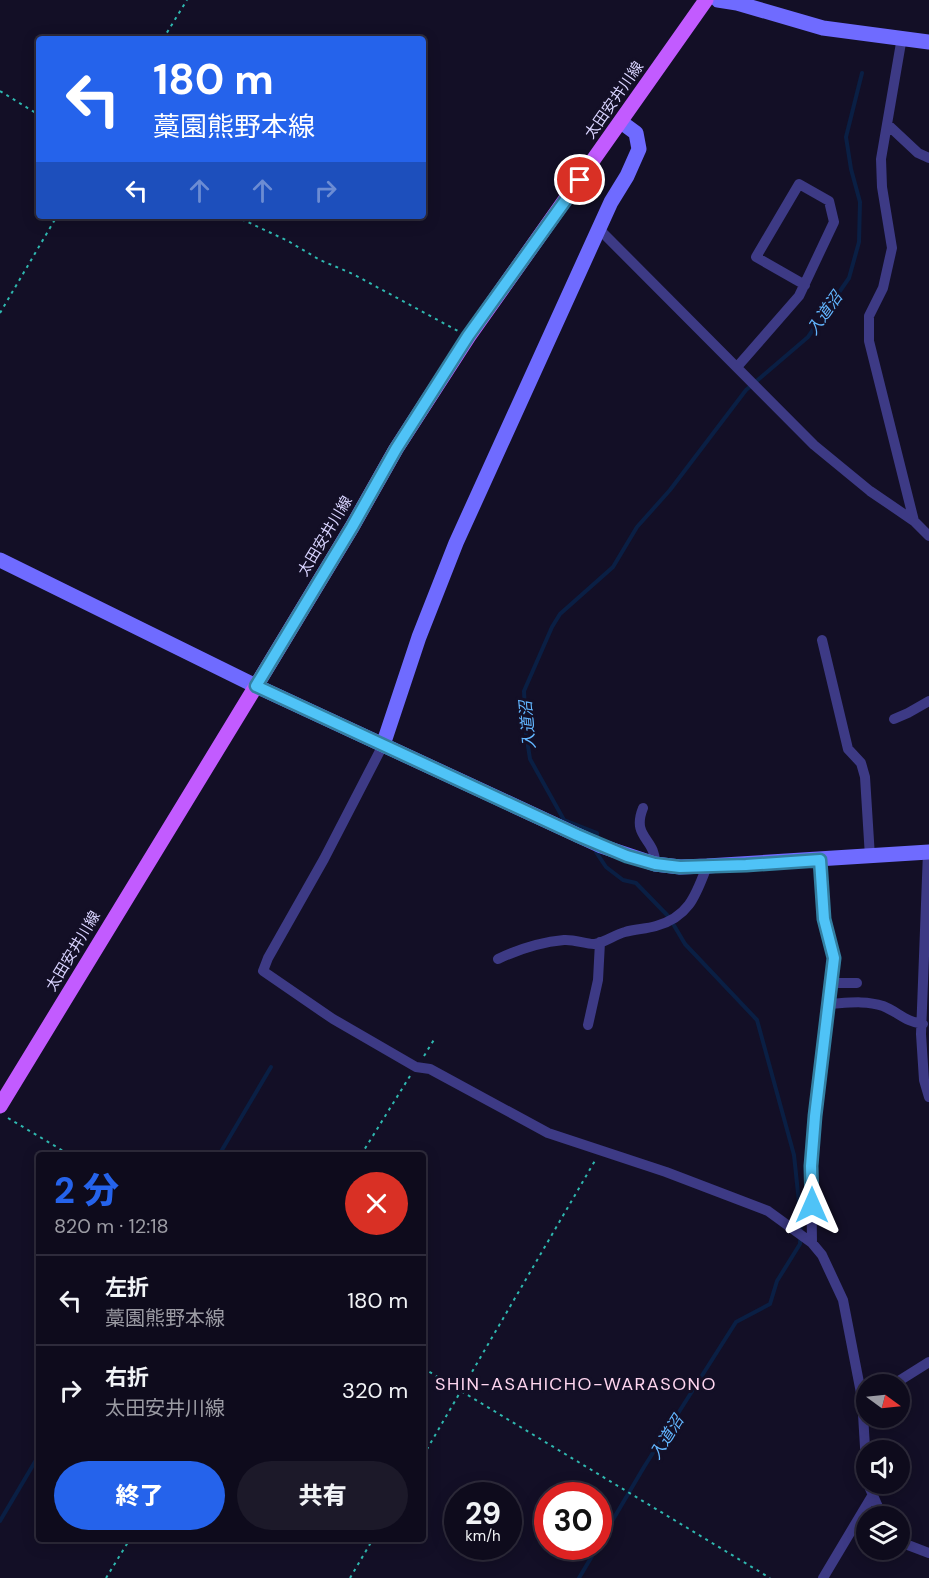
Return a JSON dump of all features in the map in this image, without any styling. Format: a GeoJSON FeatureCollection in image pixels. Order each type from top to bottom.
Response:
{"type":"FeatureCollection","features":[{"type":"Feature","properties":{"kind":"main road","name":"太田安井川線"},"geometry":{"type":"LineString","coordinates":[[0,1106],[352,527],[396,449],[468,336],[706,0]]}},
{"type":"Feature","properties":{"kind":"street"},"geometry":{"type":"LineString","coordinates":[[718,0],[737,3],[823,28],[929,42]]}},
{"type":"Feature","properties":{"kind":"street"},"geometry":{"type":"LineString","coordinates":[[902,37],[881,159],[882,187],[892,248],[883,288],[869,316],[869,341],[914,521]]}},
{"type":"Feature","properties":{"kind":"street"},"geometry":{"type":"LineString","coordinates":[[621,122],[636,133],[639,149],[627,176],[611,202],[456,543],[419,636],[382,745],[263,971],[333,1019],[416,1067],[430,1069],[548,1133],[602,1149],[768,1211],[793,1228],[822,1255],[843,1300],[859,1374]]}},
{"type":"Feature","properties":{"kind":"street"},"geometry":{"type":"LineString","coordinates":[[887,124],[918,153],[929,158]]}},
{"type":"Feature","properties":{"kind":"street"},"geometry":{"type":"LineString","coordinates":[[737,367],[800,296],[834,222],[829,201],[799,184],[756,257],[805,285]]}},
{"type":"Feature","properties":{"kind":"street"},"geometry":{"type":"LineString","coordinates":[[600,230],[814,445],[870,490],[914,521],[929,536]]}},
{"type":"Feature","properties":{"kind":"street"},"geometry":{"type":"LineString","coordinates":[[0,560],[256,686],[382,745],[596,843],[655,864],[680,867],[707,866],[929,852],[921,1034],[924,1080],[929,1097]]}},
{"type":"Feature","properties":{"kind":"street"},"geometry":{"type":"LineString","coordinates":[[822,640],[848,749],[861,763],[865,777],[870,857]]}},
{"type":"Feature","properties":{"kind":"street"},"geometry":{"type":"LineString","coordinates":[[894,719],[908,714],[929,701]]}},
{"type":"Feature","properties":{"kind":"street"},"geometry":{"type":"LineString","coordinates":[[643,808],[639,825],[655,854],[655,864]]}},
{"type":"Feature","properties":{"kind":"street"},"geometry":{"type":"LineString","coordinates":[[810,1242],[813,1136],[834,958],[824,919],[820,860]]}},
{"type":"Feature","properties":{"kind":"street"},"geometry":{"type":"LineString","coordinates":[[498,959],[564,940],[583,941],[592,945],[623,933],[670,921],[696,897],[707,866]]}},
{"type":"Feature","properties":{"kind":"street"},"geometry":{"type":"LineString","coordinates":[[588,1025],[598,980],[600,942]]}},
{"type":"Feature","properties":{"kind":"street"},"geometry":{"type":"LineString","coordinates":[[831,983],[857,983]]}},
{"type":"Feature","properties":{"kind":"street"},"geometry":{"type":"LineString","coordinates":[[829,1004],[861,1002],[883,1006],[910,1023],[923,1024]]}},
{"type":"Feature","properties":{"kind":"street"},"geometry":{"type":"LineString","coordinates":[[910,1374],[929,1362]]}},
{"type":"Feature","properties":{"kind":"street"},"geometry":{"type":"LineString","coordinates":[[872,1496],[877,1506]]}},
{"type":"Feature","properties":{"kind":"street"},"geometry":{"type":"LineString","coordinates":[[823,1578],[872,1496]]}},
{"type":"Feature","properties":{"kind":"street"},"geometry":{"type":"LineString","coordinates":[[910,1546],[929,1553]]}},
{"type":"Feature","properties":{"kind":"path"},"geometry":{"type":"LineString","coordinates":[[165,36],[187,0]]}},
{"type":"Feature","properties":{"kind":"path"},"geometry":{"type":"LineString","coordinates":[[0,91],[36,113]]}},
{"type":"Feature","properties":{"kind":"path"},"geometry":{"type":"LineString","coordinates":[[0,312],[55,219]]}},
{"type":"Feature","properties":{"kind":"path"},"geometry":{"type":"LineString","coordinates":[[241,219],[288,241],[320,260],[353,274],[468,336]]}},
{"type":"Feature","properties":{"kind":"path"},"geometry":{"type":"LineString","coordinates":[[363,1152],[435,1038]]}},
{"type":"Feature","properties":{"kind":"path"},"geometry":{"type":"LineString","coordinates":[[0,1113],[65,1152]]}},
{"type":"Feature","properties":{"kind":"path"},"geometry":{"type":"LineString","coordinates":[[426,1451],[602,1149]]}},
{"type":"Feature","properties":{"kind":"path"},"geometry":{"type":"LineString","coordinates":[[426,1370],[770,1578]]}},
{"type":"Feature","properties":{"kind":"path"},"geometry":{"type":"LineString","coordinates":[[106,1578],[128,1542]]}},
{"type":"Feature","properties":{"kind":"path"},"geometry":{"type":"LineString","coordinates":[[350,1578],[371,1542]]}},
{"type":"Feature","properties":{"kind":"waterway","name":"入道沼"},"geometry":{"type":"LineString","coordinates":[[597,841],[597,833],[564,820],[530,759],[524,691],[560,614],[613,567],[637,527],[670,490],[746,390],[808,337],[849,278],[859,242],[860,202],[851,169],[846,137],[862,73]]}},
{"type":"Feature","properties":{"kind":"waterway","name":"入道沼"},"geometry":{"type":"LineString","coordinates":[[596,849],[606,867],[623,880],[636,883],[669,917],[685,944],[757,1020],[794,1155],[801,1221],[800,1244],[777,1281],[770,1304],[736,1322],[612,1521]]}},
{"type":"Feature","properties":{"kind":"waterway"},"geometry":{"type":"LineString","coordinates":[[221,1152],[271,1067]]}},
{"type":"Feature","properties":{"kind":"waterway"},"geometry":{"type":"LineString","coordinates":[[0,1521],[36,1460]]}},
{"type":"Feature","properties":{"kind":"waterway","name":"入道沼"},"geometry":{"type":"LineString","coordinates":[[579,1578],[590,1560]]}},
{"type":"Feature","properties":{"kind":"district","name":"SHIN-ASAHICHO-WARASONO"},"geometry":{"type":"Point","coordinates":[576,1384]}},
{"type":"Feature","properties":{"kind":"route"},"geometry":{"type":"LineString","coordinates":[[580,180],[468,336],[396,449],[256,686],[627,856],[655,864],[680,867],[820,860],[824,919],[834,958],[815,1116],[811,1166],[812,1205]]}}]}
